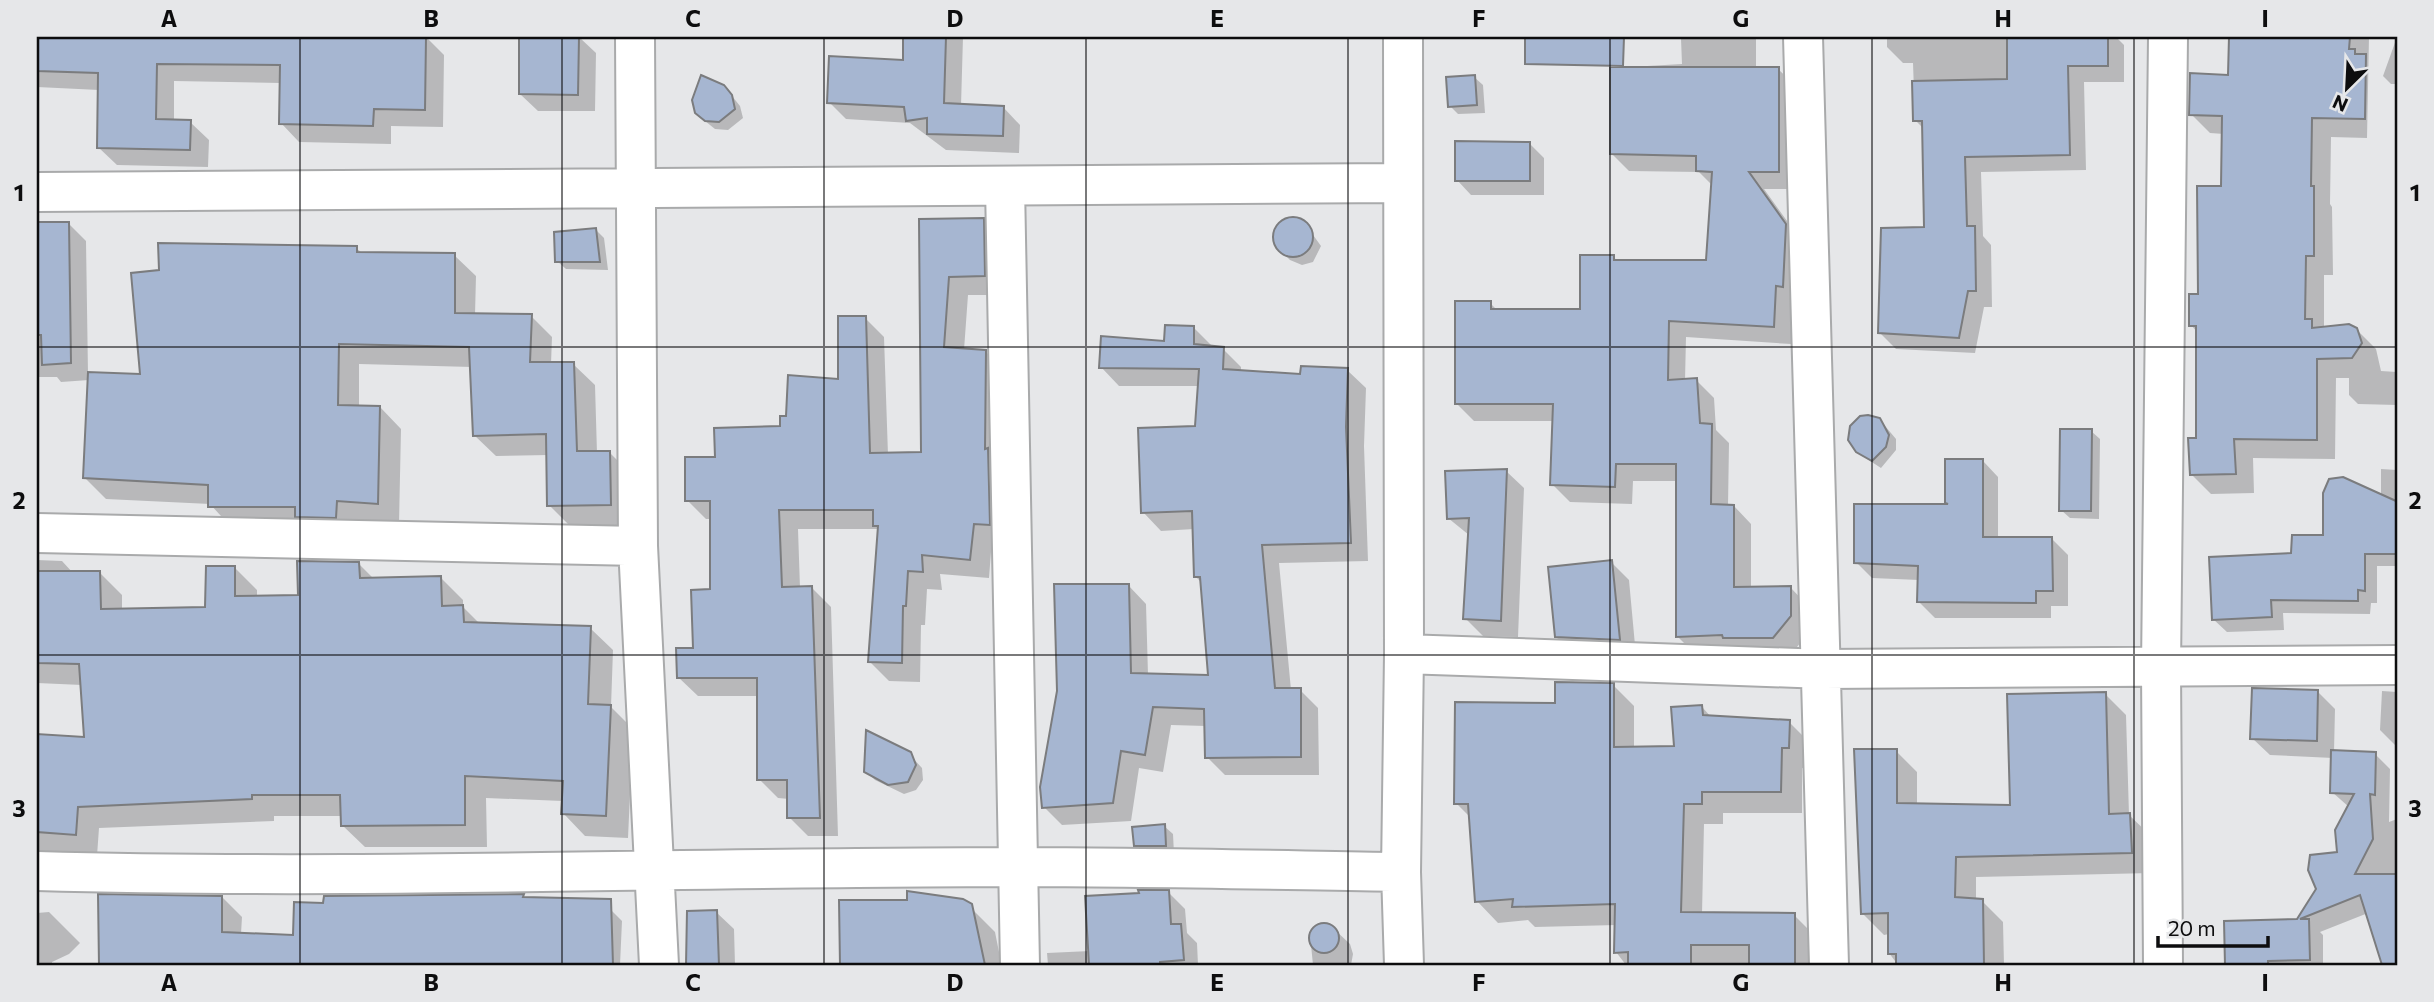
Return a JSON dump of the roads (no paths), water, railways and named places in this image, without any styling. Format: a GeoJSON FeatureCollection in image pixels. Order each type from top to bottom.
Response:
{"type":"FeatureCollection","features":[{"type":"Feature","properties":{"kind":"street"},"geometry":{"type":"LineString","coordinates":[[635,37],[638,546],[659,965]]}},
{"type":"Feature","properties":{"kind":"street"},"geometry":{"type":"LineString","coordinates":[[1403,37],[1404,654],[1401,872],[1404,965]]}},
{"type":"Feature","properties":{"kind":"street"},"geometry":{"type":"LineString","coordinates":[[1804,37],[1824,669],[1829,965]]}},
{"type":"Feature","properties":{"kind":"street"},"geometry":{"type":"LineString","coordinates":[[2164,965],[2161,668],[2168,37]]}},
{"type":"Feature","properties":{"kind":"street"},"geometry":{"type":"LineString","coordinates":[[37,192],[1402,183]]}},
{"type":"Feature","properties":{"kind":"street"},"geometry":{"type":"LineString","coordinates":[[1005,186],[1020,965]]}},
{"type":"Feature","properties":{"kind":"street"},"geometry":{"type":"LineString","coordinates":[[37,533],[638,546]]}},
{"type":"Feature","properties":{"kind":"street"},"geometry":{"type":"LineString","coordinates":[[1404,654],[1824,669],[2397,666]]}},
{"type":"Feature","properties":{"kind":"street"},"geometry":{"type":"LineString","coordinates":[[37,871],[130,874],[656,872],[1017,867],[1401,872]]}}]}
